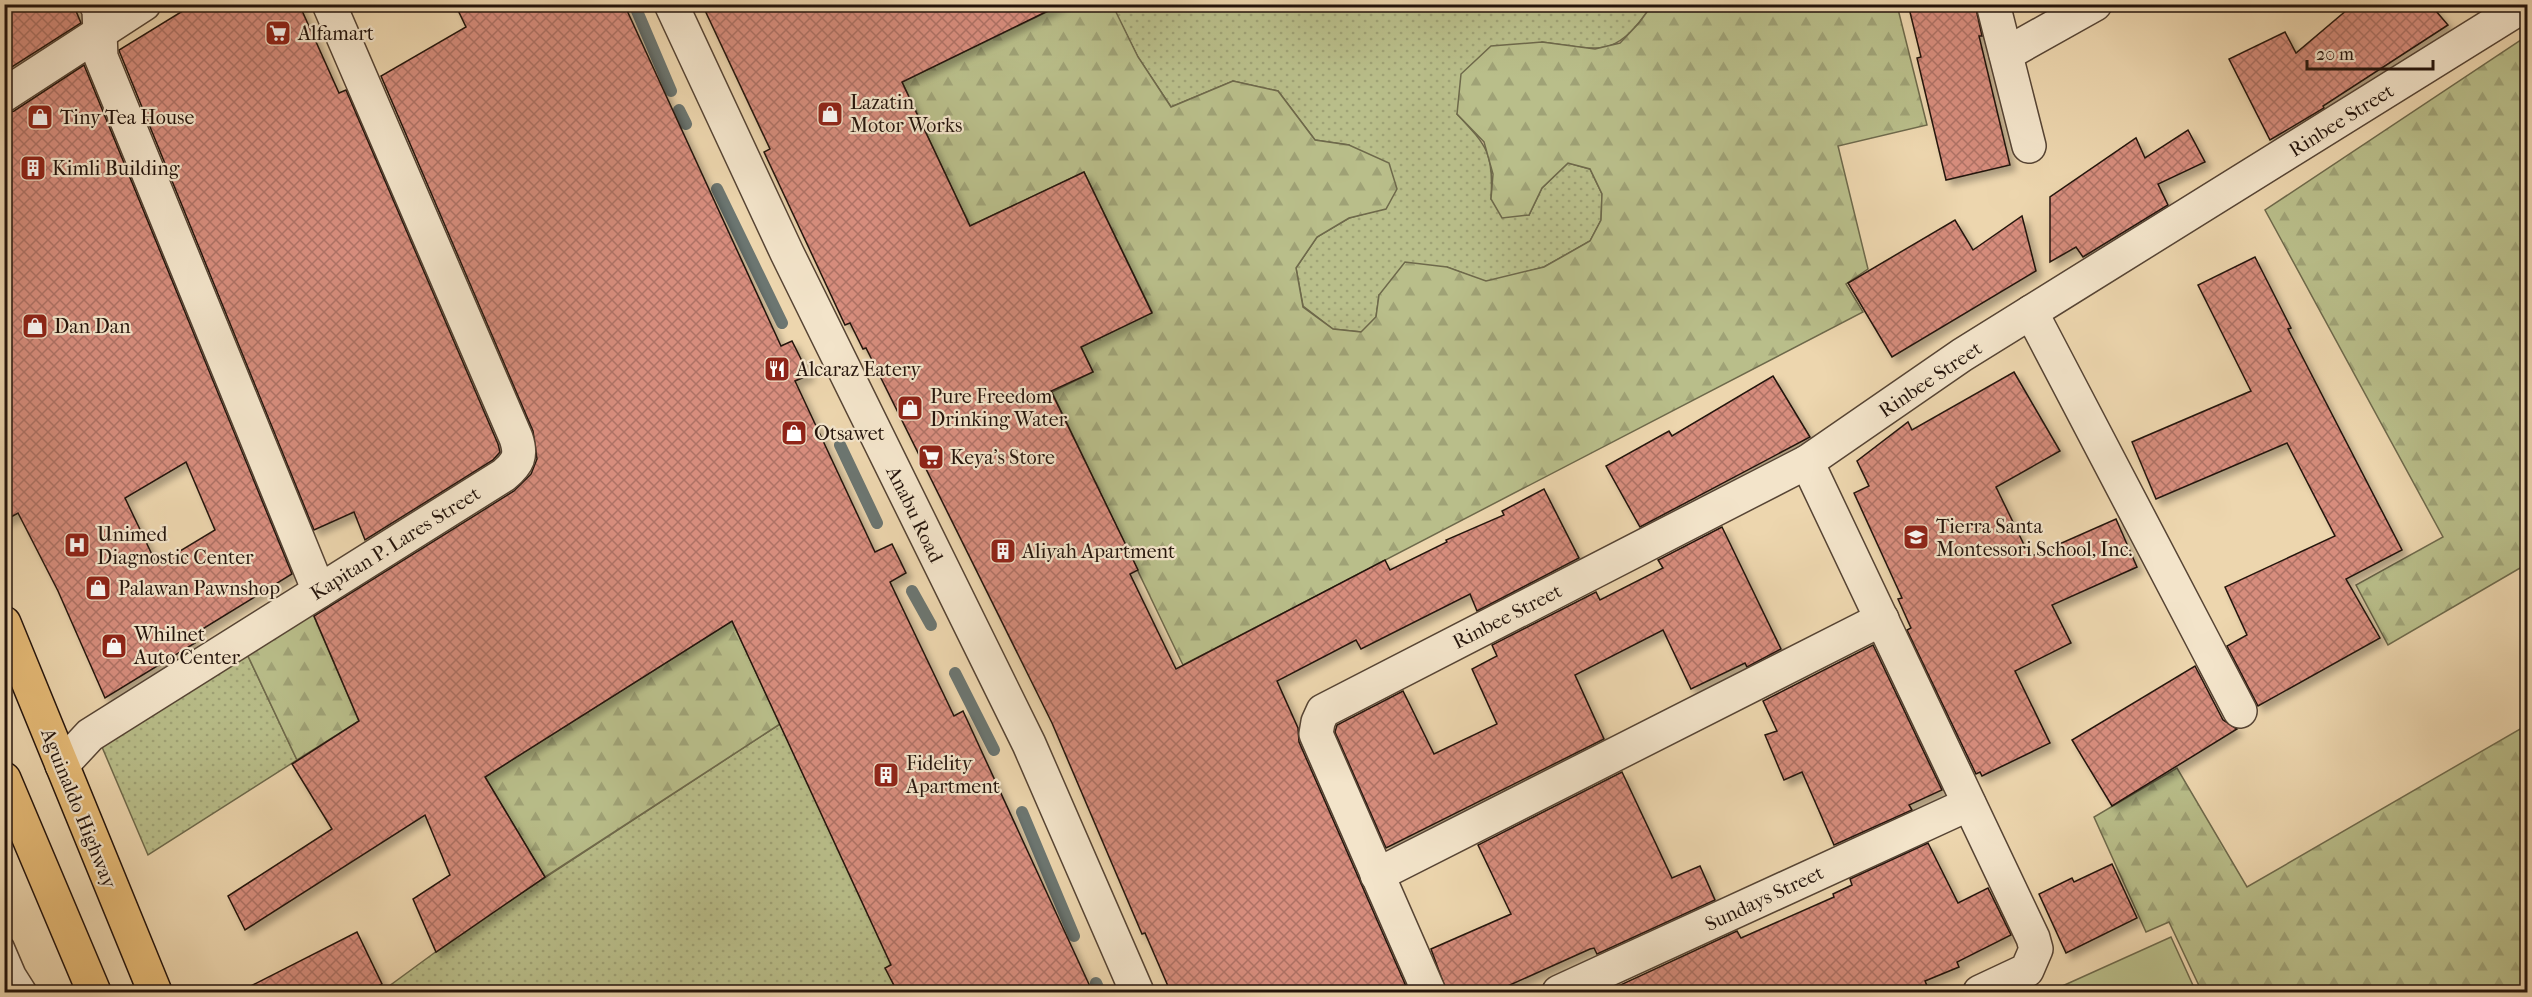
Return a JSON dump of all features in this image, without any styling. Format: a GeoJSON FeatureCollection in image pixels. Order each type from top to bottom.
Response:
{"type":"FeatureCollection","features":[{"type":"Feature","properties":{"kind":"highway","name":"Aguinaldo Highway"},"geometry":{"type":"LineString","coordinates":[[4,623],[154,993]]}},
{"type":"Feature","properties":{"kind":"highway"},"geometry":{"type":"LineString","coordinates":[[4,779],[94,993]]}},
{"type":"Feature","properties":{"kind":"street"},"geometry":{"type":"LineString","coordinates":[[4,95],[98,19],[144,4]]}},
{"type":"Feature","properties":{"kind":"street","name":"Kapitan P. Lares Street"},"geometry":{"type":"LineString","coordinates":[[62,765],[90,735],[504,475],[519,460],[520,448],[516,438],[328,4]]}},
{"type":"Feature","properties":{"kind":"street","name":"Anabu Road"},"geometry":{"type":"LineString","coordinates":[[671,4],[765,207],[1029,744],[1137,993]]}},
{"type":"Feature","properties":{"kind":"street"},"geometry":{"type":"LineString","coordinates":[[1993,4],[2029,146]]}},
{"type":"Feature","properties":{"kind":"street"},"geometry":{"type":"LineString","coordinates":[[2006,54],[2095,4]]}},
{"type":"Feature","properties":{"kind":"street","name":"Rinbee Street"},"geometry":{"type":"LineString","coordinates":[[1377,876],[1316,734],[1317,722],[1323,711],[1807,462],[2031,312],[2526,4]]}},
{"type":"Feature","properties":{"kind":"street"},"geometry":{"type":"LineString","coordinates":[[98,19],[101,57],[319,591]]}},
{"type":"Feature","properties":{"kind":"street"},"geometry":{"type":"LineString","coordinates":[[2031,312],[2240,711]]}},
{"type":"Feature","properties":{"kind":"street"},"geometry":{"type":"LineString","coordinates":[[1807,462],[2036,949],[2027,969],[1980,993]]}},
{"type":"Feature","properties":{"kind":"street"},"geometry":{"type":"LineString","coordinates":[[1429,993],[1377,876],[1882,619]]}},
{"type":"Feature","properties":{"kind":"street","name":"Sundays Street"},"geometry":{"type":"LineString","coordinates":[[1558,993],[1969,804]]}},
{"type":"Feature","properties":{"kind":"lane"},"geometry":{"type":"LineString","coordinates":[[4,945],[28,993]]}},
{"type":"Feature","properties":{"kind":"green space"},"geometry":{"type":"Polygon","coordinates":[[[1112,4],[1138,57],[1171,107],[1233,81],[1278,91],[1315,140],[1349,145],[1389,163],[1397,189],[1386,209],[1349,218],[1317,237],[1296,268],[1303,307],[1333,329],[1361,332],[1376,317],[1379,295],[1405,262],[1447,267],[1486,281],[1544,267],[1590,241],[1601,220],[1602,194],[1590,169],[1568,163],[1542,188],[1529,215],[1502,218],[1491,199],[1493,174],[1484,142],[1457,114],[1461,74],[1491,46],[1542,42],[1595,49],[1620,43],[1652,5],[1897,5],[1927,125],[1838,146],[1868,269],[1846,284],[1863,312],[1183,665],[1052,392],[1093,372],[1081,347],[1152,312],[1084,172],[970,226],[902,82],[1061,5],[1112,4]]]}},
{"type":"Feature","properties":{"kind":"green space"},"geometry":{"type":"Polygon","coordinates":[[[1112,5],[1652,5],[1628,35],[1606,47],[1579,47],[1542,42],[1457,114],[1475,134],[1486,151],[1491,171],[1491,199],[1529,215],[1542,188],[1568,163],[1590,169],[1602,194],[1601,220],[1590,241],[1544,267],[1486,282],[1447,267],[1379,295],[1376,317],[1362,332],[1333,329],[1303,306],[1296,268],[1317,237],[1349,218],[1386,208],[1349,145],[1315,140],[1278,91],[1233,81],[1171,107],[1138,57],[1112,5]]]}},
{"type":"Feature","properties":{"kind":"green space"},"geometry":{"type":"Polygon","coordinates":[[[2527,36],[2527,564],[2388,645],[2356,585],[2443,537],[2265,210],[2527,36]]]}},
{"type":"Feature","properties":{"kind":"green space"},"geometry":{"type":"Polygon","coordinates":[[[312,612],[359,721],[297,760],[247,654],[312,612]]]}},
{"type":"Feature","properties":{"kind":"green space"},"geometry":{"type":"Polygon","coordinates":[[[732,621],[780,724],[545,877],[485,777],[732,621]]]}},
{"type":"Feature","properties":{"kind":"green space"},"geometry":{"type":"Polygon","coordinates":[[[247,654],[297,760],[148,855],[102,747],[247,654]]]}},
{"type":"Feature","properties":{"kind":"green space"},"geometry":{"type":"Polygon","coordinates":[[[780,724],[891,964],[886,968],[898,992],[381,992],[471,926],[780,724]]]}},
{"type":"Feature","properties":{"kind":"green space"},"geometry":{"type":"Polygon","coordinates":[[[2527,725],[2527,992],[2202,992],[2169,922],[2146,932],[2094,817],[2177,768],[2247,887],[2527,725]]]}},
{"type":"Feature","properties":{"kind":"green space"},"geometry":{"type":"Polygon","coordinates":[[[2171,937],[2196,992],[2049,992],[2171,937]]]}},
{"type":"Feature","properties":{"kind":"building"},"geometry":{"type":"Polygon","coordinates":[[[4,4],[73,4],[81,23],[4,72],[4,4]]]}},
{"type":"Feature","properties":{"kind":"building"},"geometry":{"type":"Polygon","coordinates":[[[194,4],[299,4],[339,93],[346,90],[498,444],[500,452],[493,460],[365,540],[354,512],[314,530],[119,50],[194,4]]]}},
{"type":"Feature","properties":{"kind":"building"},"geometry":{"type":"Polygon","coordinates":[[[455,4],[624,4],[781,346],[792,341],[809,375],[795,381],[875,552],[892,544],[906,573],[890,582],[954,716],[963,711],[1093,993],[898,993],[885,968],[891,965],[732,621],[485,777],[545,877],[436,952],[413,899],[450,875],[425,815],[245,930],[228,896],[332,829],[292,764],[359,721],[314,616],[514,491],[531,474],[537,459],[533,431],[381,76],[466,27],[455,4]]]}},
{"type":"Feature","properties":{"kind":"building"},"geometry":{"type":"Polygon","coordinates":[[[702,4],[1062,4],[902,82],[970,226],[1084,172],[1152,313],[1081,347],[1093,372],[1051,391],[1138,570],[1130,574],[1176,669],[1385,560],[1390,570],[1447,542],[1446,540],[1504,515],[1502,511],[1544,489],[1579,558],[1477,611],[1470,594],[1361,649],[1356,640],[1277,681],[1298,728],[1299,742],[1409,993],[1171,993],[1145,933],[1142,934],[1052,723],[866,348],[863,349],[850,323],[845,325],[764,152],[770,149],[702,4]]]}},
{"type":"Feature","properties":{"kind":"building"},"geometry":{"type":"Polygon","coordinates":[[[1908,4],[1975,4],[1982,36],[1979,36],[2010,165],[1946,180],[1917,58],[1921,57],[1908,4]]]}},
{"type":"Feature","properties":{"kind":"building"},"geometry":{"type":"Polygon","coordinates":[[[2354,4],[2430,4],[2448,25],[2323,106],[2324,108],[2270,140],[2229,59],[2285,32],[2296,53],[2354,4]]]}},
{"type":"Feature","properties":{"kind":"building"},"geometry":{"type":"Polygon","coordinates":[[[84,65],[292,574],[191,636],[195,643],[105,698],[58,591],[18,513],[4,521],[4,114],[14,111],[84,65]],[[186,462],[125,498],[157,565],[215,530],[186,462]]]}},
{"type":"Feature","properties":{"kind":"building"},"geometry":{"type":"Polygon","coordinates":[[[2188,130],[2205,162],[2158,184],[2168,205],[2083,257],[2076,247],[2050,262],[2050,197],[2136,138],[2145,158],[2188,130]]]}},
{"type":"Feature","properties":{"kind":"building"},"geometry":{"type":"Polygon","coordinates":[[[2022,216],[2036,271],[1892,357],[1848,283],[1955,220],[1973,250],[2022,216]]]}},
{"type":"Feature","properties":{"kind":"building"},"geometry":{"type":"Polygon","coordinates":[[[2255,257],[2291,328],[2288,329],[2402,550],[2346,579],[2380,638],[2258,706],[2227,646],[2247,635],[2225,587],[2335,536],[2287,443],[2156,499],[2132,442],[2251,391],[2198,285],[2255,257]]]}},
{"type":"Feature","properties":{"kind":"building"},"geometry":{"type":"Polygon","coordinates":[[[2014,372],[2060,451],[1996,487],[2030,557],[2116,519],[2137,567],[2052,605],[2071,643],[2015,671],[2050,743],[1982,776],[1980,772],[1976,774],[1907,630],[1911,628],[1898,599],[1902,598],[1854,493],[1869,486],[1857,461],[1908,422],[1912,430],[2014,372]]]}},
{"type":"Feature","properties":{"kind":"building"},"geometry":{"type":"Polygon","coordinates":[[[1773,376],[1810,437],[1640,527],[1606,466],[1669,431],[1672,436],[1773,376]]]}},
{"type":"Feature","properties":{"kind":"building"},"geometry":{"type":"Polygon","coordinates":[[[1722,527],[1781,649],[1747,667],[1745,663],[1691,689],[1663,630],[1575,675],[1604,739],[1386,848],[1335,732],[1337,725],[1403,691],[1434,754],[1497,724],[1472,669],[1497,656],[1492,645],[1596,592],[1600,600],[1663,568],[1658,560],[1722,527]]]}},
{"type":"Feature","properties":{"kind":"building"},"geometry":{"type":"Polygon","coordinates":[[[1873,645],[1942,790],[1909,805],[1912,810],[1834,845],[1802,772],[1784,780],[1765,735],[1777,731],[1763,701],[1873,645]]]}},
{"type":"Feature","properties":{"kind":"building"},"geometry":{"type":"Polygon","coordinates":[[[2195,666],[2223,720],[2237,729],[2112,806],[2072,740],[2195,666]]]}},
{"type":"Feature","properties":{"kind":"building"},"geometry":{"type":"Polygon","coordinates":[[[1622,772],[1672,878],[1700,866],[1715,900],[1597,954],[1594,948],[1590,949],[1492,993],[1447,993],[1431,949],[1511,914],[1478,845],[1622,772]]]}},
{"type":"Feature","properties":{"kind":"building"},"geometry":{"type":"Polygon","coordinates":[[[1928,843],[1958,903],[1988,888],[2011,935],[1957,962],[1959,967],[1925,981],[1930,993],[1619,993],[1616,987],[1737,931],[1741,938],[1834,897],[1833,894],[1852,885],[1850,879],[1928,843]]]}},
{"type":"Feature","properties":{"kind":"building"},"geometry":{"type":"Polygon","coordinates":[[[2112,864],[2137,918],[2066,953],[2039,894],[2072,878],[2074,882],[2112,864]]]}},
{"type":"Feature","properties":{"kind":"building"},"geometry":{"type":"Polygon","coordinates":[[[357,932],[382,984],[364,993],[237,993],[357,932]]]}},
{"type":"Feature","properties":{"kind":"waterway"},"geometry":{"type":"LineString","coordinates":[[634,4],[671,91]]}},
{"type":"Feature","properties":{"kind":"waterway"},"geometry":{"type":"LineString","coordinates":[[679,110],[686,124]]}},
{"type":"Feature","properties":{"kind":"waterway"},"geometry":{"type":"LineString","coordinates":[[717,189],[782,323]]}},
{"type":"Feature","properties":{"kind":"waterway"},"geometry":{"type":"LineString","coordinates":[[840,445],[877,523]]}},
{"type":"Feature","properties":{"kind":"waterway"},"geometry":{"type":"LineString","coordinates":[[912,591],[931,625]]}},
{"type":"Feature","properties":{"kind":"waterway"},"geometry":{"type":"LineString","coordinates":[[955,673],[994,750]]}},
{"type":"Feature","properties":{"kind":"waterway"},"geometry":{"type":"LineString","coordinates":[[1022,812],[1074,936]]}},
{"type":"Feature","properties":{"kind":"waterway"},"geometry":{"type":"LineString","coordinates":[[1096,983],[1100,992]]}},
{"type":"Feature","properties":{"kind":"place","name":"Alfamart"},"geometry":{"type":"Point","coordinates":[278,33]}},
{"type":"Feature","properties":{"kind":"place","name":"Lazatin Motor Works"},"geometry":{"type":"Point","coordinates":[830,114]}},
{"type":"Feature","properties":{"kind":"place","name":"Tiny Tea House"},"geometry":{"type":"Point","coordinates":[40,117]}},
{"type":"Feature","properties":{"kind":"place","name":"Kimli Building"},"geometry":{"type":"Point","coordinates":[33,168]}},
{"type":"Feature","properties":{"kind":"place","name":"Dan Dan"},"geometry":{"type":"Point","coordinates":[35,326]}},
{"type":"Feature","properties":{"kind":"place","name":"Alcaraz Eatery"},"geometry":{"type":"Point","coordinates":[777,369]}},
{"type":"Feature","properties":{"kind":"place","name":"Pure Freedom Drinking Water"},"geometry":{"type":"Point","coordinates":[910,408]}},
{"type":"Feature","properties":{"kind":"place","name":"Otsawet"},"geometry":{"type":"Point","coordinates":[794,433]}},
{"type":"Feature","properties":{"kind":"place","name":"Keya's Store"},"geometry":{"type":"Point","coordinates":[931,457]}},
{"type":"Feature","properties":{"kind":"place","name":"Tierra Santa Montessori School, Inc."},"geometry":{"type":"Point","coordinates":[1916,537]}},
{"type":"Feature","properties":{"kind":"place","name":"Unimed Diagnostic Center"},"geometry":{"type":"Point","coordinates":[77,545]}},
{"type":"Feature","properties":{"kind":"place","name":"Aliyah Apartment"},"geometry":{"type":"Point","coordinates":[1003,551]}},
{"type":"Feature","properties":{"kind":"place","name":"Palawan Pawnshop"},"geometry":{"type":"Point","coordinates":[98,588]}},
{"type":"Feature","properties":{"kind":"place","name":"Whilnet Auto Center"},"geometry":{"type":"Point","coordinates":[114,646]}},
{"type":"Feature","properties":{"kind":"place","name":"Fidelity Apartment"},"geometry":{"type":"Point","coordinates":[886,775]}}]}
